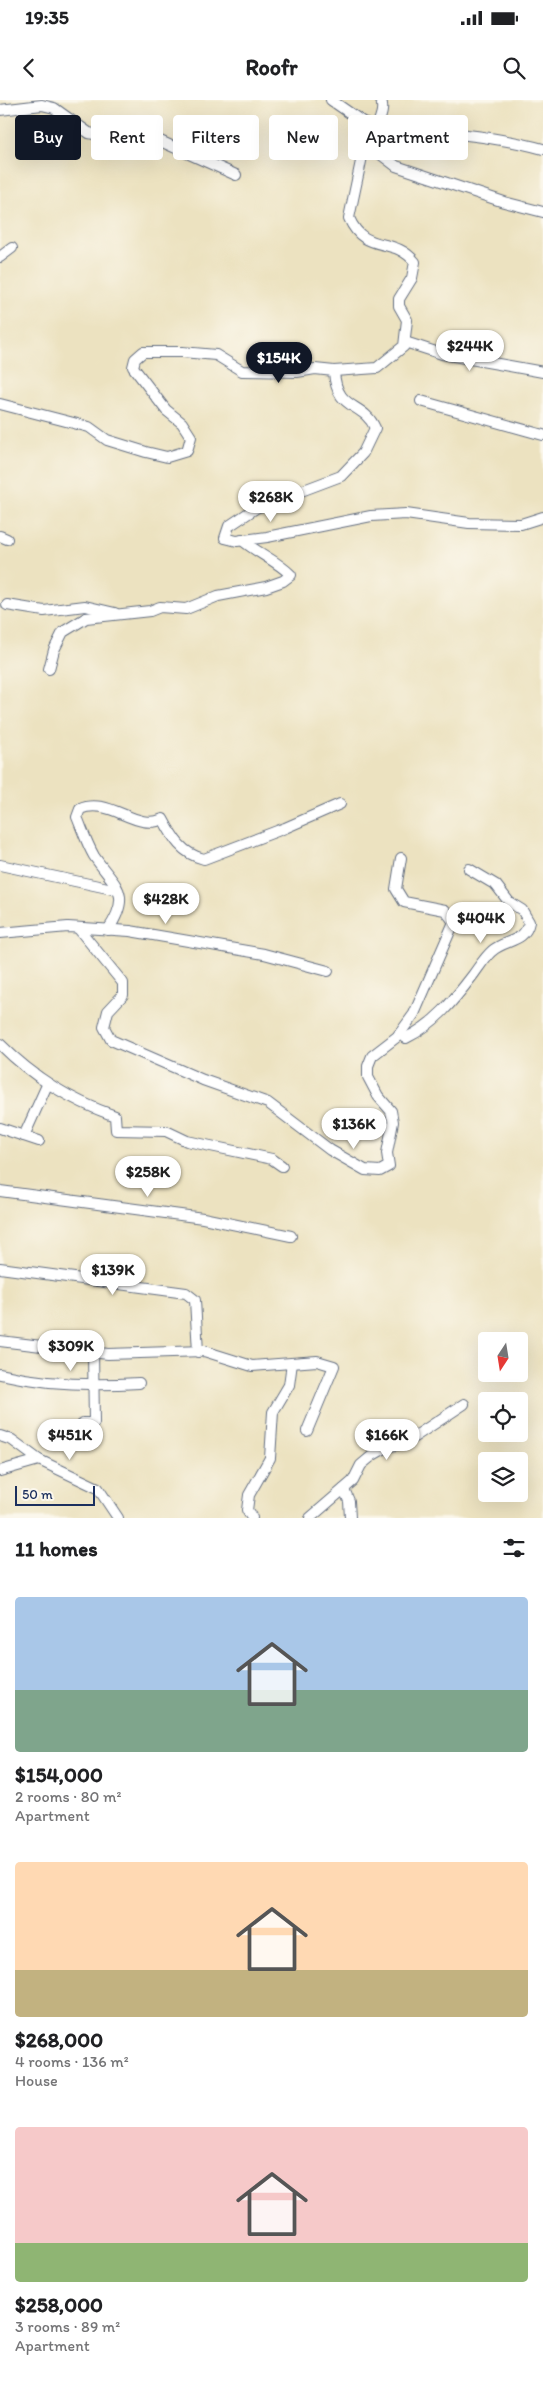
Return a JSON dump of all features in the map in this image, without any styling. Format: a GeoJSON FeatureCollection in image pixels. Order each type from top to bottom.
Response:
{"type":"FeatureCollection","features":[{"type":"Feature","properties":{"kind":"street"},"geometry":{"type":"LineString","coordinates":[[331,100],[356,115]]}},
{"type":"Feature","properties":{"kind":"street"},"geometry":{"type":"LineString","coordinates":[[379,115],[383,107],[381,100]]}},
{"type":"Feature","properties":{"kind":"street"},"geometry":{"type":"LineString","coordinates":[[0,110],[42,105],[54,108],[89,133],[125,132],[149,136],[236,175]]}},
{"type":"Feature","properties":{"kind":"street"},"geometry":{"type":"LineString","coordinates":[[468,136],[543,149]]}},
{"type":"Feature","properties":{"kind":"street"},"geometry":{"type":"LineString","coordinates":[[0,404],[89,428],[106,440],[167,457],[188,451],[191,437],[182,423],[166,410],[133,367],[135,359],[142,352],[208,353],[216,355],[242,371],[297,372],[315,369],[334,371],[377,368],[404,346],[407,320],[399,306],[399,299],[412,278],[415,262],[404,251],[364,238],[354,230],[349,218],[365,160]]}},
{"type":"Feature","properties":{"kind":"street"},"geometry":{"type":"LineString","coordinates":[[388,160],[396,166],[504,202],[543,212]]}},
{"type":"Feature","properties":{"kind":"street"},"geometry":{"type":"LineString","coordinates":[[0,257],[12,248]]}},
{"type":"Feature","properties":{"kind":"street"},"geometry":{"type":"LineString","coordinates":[[405,342],[442,354],[543,372]]}},
{"type":"Feature","properties":{"kind":"street"},"geometry":{"type":"LineString","coordinates":[[334,371],[338,394],[372,421],[376,428],[363,454],[341,476],[256,508],[229,526],[224,538],[242,540],[371,516],[406,514],[469,523],[521,524],[543,517]]}},
{"type":"Feature","properties":{"kind":"street"},"geometry":{"type":"LineString","coordinates":[[421,401],[543,435]]}},
{"type":"Feature","properties":{"kind":"street"},"geometry":{"type":"LineString","coordinates":[[49,669],[54,650],[63,632],[86,618],[150,611],[160,607],[186,609],[218,596],[266,587],[283,581],[291,575],[268,556],[253,549],[242,540]]}},
{"type":"Feature","properties":{"kind":"street"},"geometry":{"type":"LineString","coordinates":[[7,605],[44,611],[62,607],[85,606],[107,609],[118,614]]}},
{"type":"Feature","properties":{"kind":"street"},"geometry":{"type":"LineString","coordinates":[[108,930],[118,914],[120,898],[112,878],[94,855],[77,817],[80,809],[88,805],[106,808],[143,822],[154,824],[163,819],[172,836],[183,850],[192,856],[204,859],[285,828],[340,804]]}},
{"type":"Feature","properties":{"kind":"street"},"geometry":{"type":"LineString","coordinates":[[78,928],[123,984],[123,995],[108,1011],[104,1028],[111,1040],[203,1080],[268,1103],[330,1150],[365,1170],[380,1171],[390,1166],[388,1142],[393,1122],[391,1111],[378,1096],[368,1077],[368,1066],[372,1056],[399,1034],[414,1014],[454,922],[445,910],[404,902],[396,890],[401,858]]}},
{"type":"Feature","properties":{"kind":"street"},"geometry":{"type":"LineString","coordinates":[[0,865],[117,890]]}},
{"type":"Feature","properties":{"kind":"street"},"geometry":{"type":"LineString","coordinates":[[399,1034],[406,1038],[424,1029],[453,1002],[492,950],[516,940],[528,929],[530,922],[522,910],[509,902],[496,885],[469,869]]}},
{"type":"Feature","properties":{"kind":"street"},"geometry":{"type":"LineString","coordinates":[[0,933],[78,928],[130,932],[264,954],[328,971]]}},
{"type":"Feature","properties":{"kind":"street"},"geometry":{"type":"LineString","coordinates":[[0,1044],[47,1085],[83,1105],[115,1116],[116,1130],[166,1131],[187,1141],[272,1159],[282,1166]]}},
{"type":"Feature","properties":{"kind":"street"},"geometry":{"type":"LineString","coordinates":[[24,1136],[47,1085]]}},
{"type":"Feature","properties":{"kind":"street"},"geometry":{"type":"LineString","coordinates":[[0,1128],[39,1141]]}},
{"type":"Feature","properties":{"kind":"street"},"geometry":{"type":"LineString","coordinates":[[0,1191],[203,1218],[291,1236]]}},
{"type":"Feature","properties":{"kind":"street"},"geometry":{"type":"LineString","coordinates":[[0,1268],[186,1292],[195,1300],[198,1352]]}},
{"type":"Feature","properties":{"kind":"street"},"geometry":{"type":"LineString","coordinates":[[0,1341],[108,1354],[204,1352],[252,1366],[317,1361],[334,1366],[307,1431]]}},
{"type":"Feature","properties":{"kind":"street"},"geometry":{"type":"LineString","coordinates":[[83,1423],[94,1422],[92,1352]]}},
{"type":"Feature","properties":{"kind":"street"},"geometry":{"type":"LineString","coordinates":[[252,1518],[247,1510],[249,1495],[270,1458],[273,1412],[289,1386],[292,1363]]}},
{"type":"Feature","properties":{"kind":"street"},"geometry":{"type":"LineString","coordinates":[[0,1374],[46,1383],[94,1386],[140,1383]]}},
{"type":"Feature","properties":{"kind":"street"},"geometry":{"type":"LineString","coordinates":[[310,1518],[354,1481],[362,1465],[373,1455],[387,1447],[405,1443],[464,1404]]}},
{"type":"Feature","properties":{"kind":"street"},"geometry":{"type":"LineString","coordinates":[[0,1436],[12,1440],[39,1460],[98,1488],[118,1518]]}},
{"type":"Feature","properties":{"kind":"street"},"geometry":{"type":"LineString","coordinates":[[0,1472],[39,1460]]}},
{"type":"Feature","properties":{"kind":"street"},"geometry":{"type":"LineString","coordinates":[[344,1489],[349,1501],[350,1518]]}}]}
